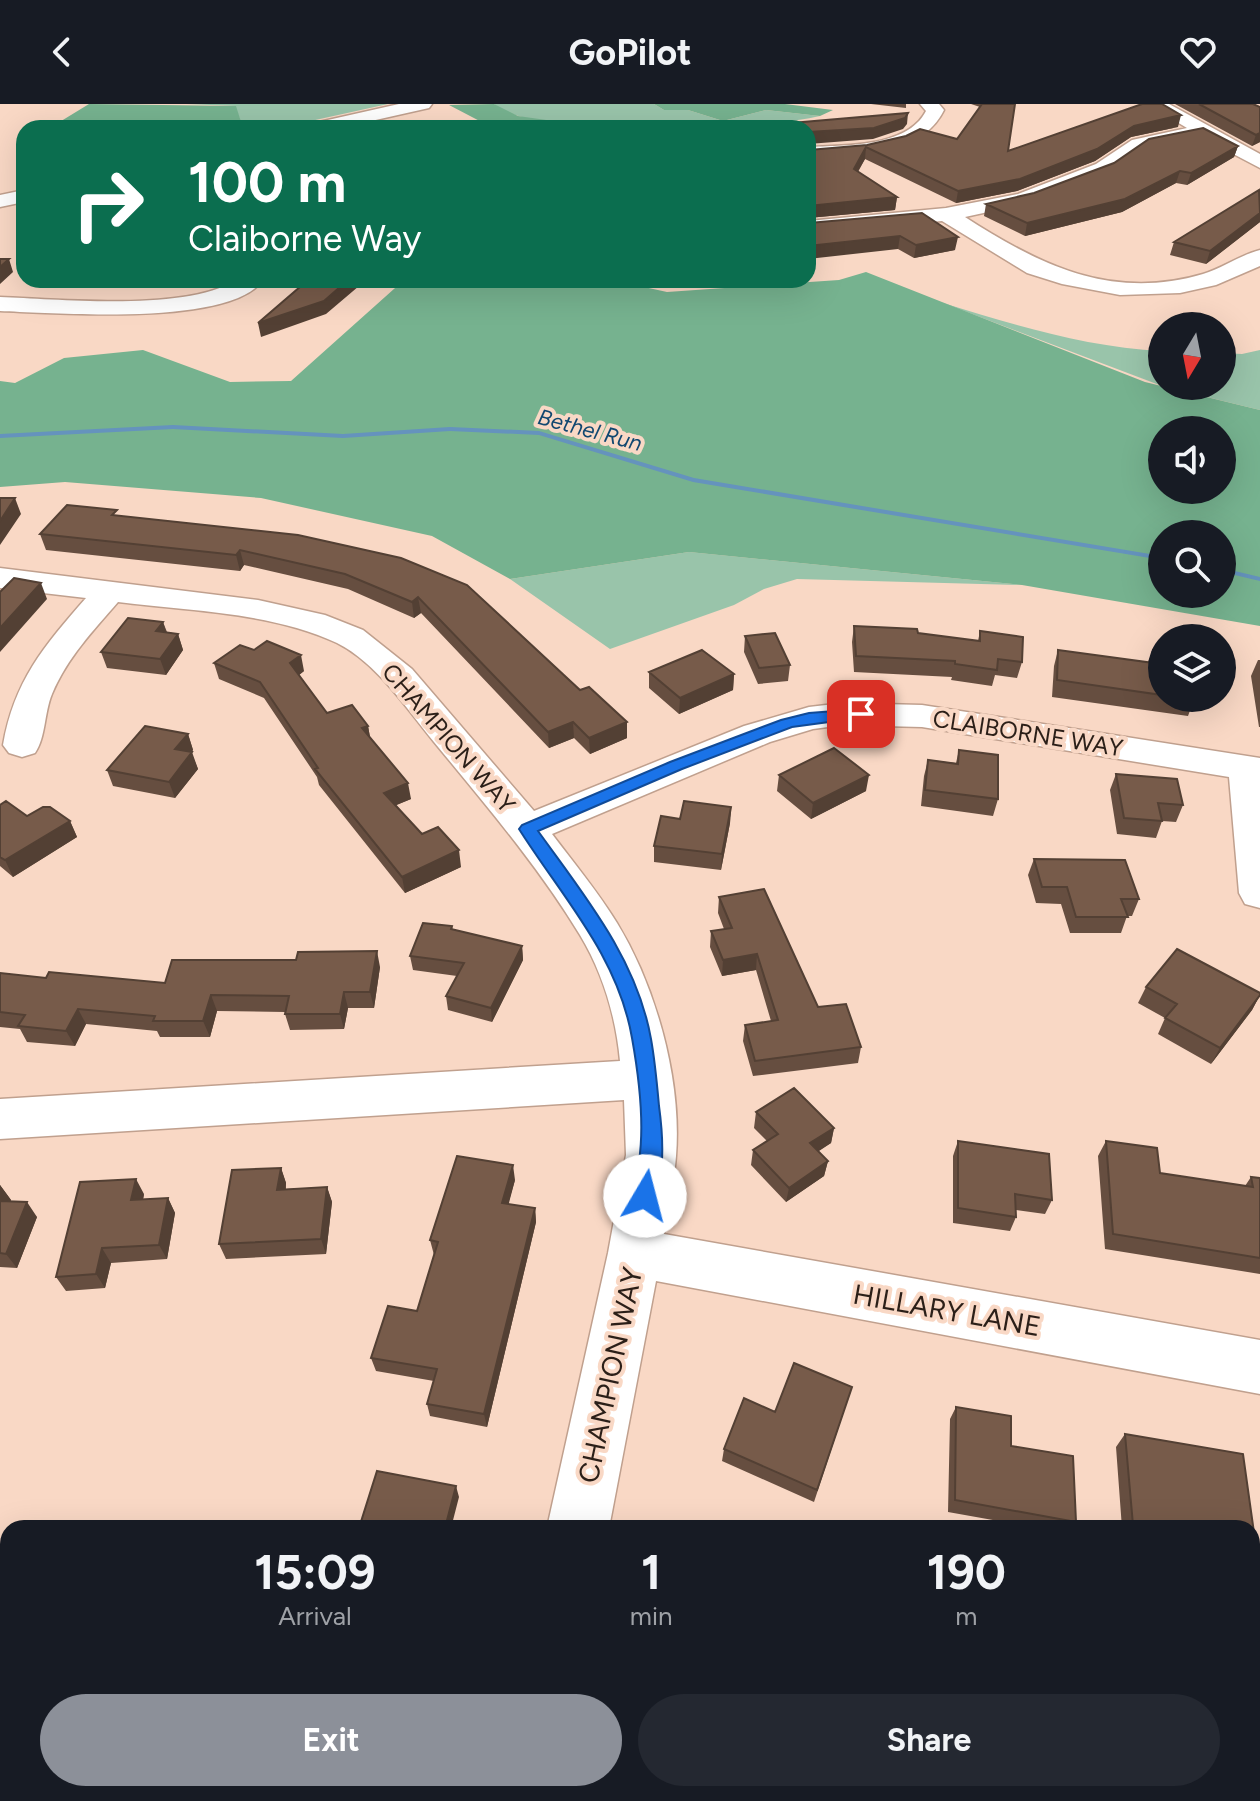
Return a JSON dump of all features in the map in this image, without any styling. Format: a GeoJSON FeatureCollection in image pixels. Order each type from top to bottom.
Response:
{"type":"FeatureCollection","features":[{"type":"Feature","properties":{"kind":"street"},"geometry":{"type":"LineString","coordinates":[[352,120],[423,104]]}},
{"type":"Feature","properties":{"kind":"street"},"geometry":{"type":"LineString","coordinates":[[816,152],[869,146],[912,135],[925,129],[934,117],[935,110],[929,104]]}},
{"type":"Feature","properties":{"kind":"street"},"geometry":{"type":"LineString","coordinates":[[1156,104],[1260,162]]}},
{"type":"Feature","properties":{"kind":"street"},"geometry":{"type":"LineString","coordinates":[[816,226],[946,214],[1023,199],[1053,190],[1103,168],[1139,144],[1203,130]]}},
{"type":"Feature","properties":{"kind":"street"},"geometry":{"type":"LineString","coordinates":[[946,214],[1034,268],[1088,282],[1148,288],[1201,283],[1224,277],[1260,257]]}},
{"type":"Feature","properties":{"kind":"street"},"geometry":{"type":"LineString","coordinates":[[0,304],[183,305],[222,298],[239,288]]}},
{"type":"Feature","properties":{"kind":"street","name":"CHAMPION WAY"},"geometry":{"type":"LineString","coordinates":[[0,578],[258,610],[313,622],[351,637],[399,677],[527,829],[600,931],[617,963],[641,1037],[647,1079],[651,1155],[635,1253],[580,1520]]}},
{"type":"Feature","properties":{"kind":"street"},"geometry":{"type":"LineString","coordinates":[[22,745],[25,718],[40,676],[108,593]]}},
{"type":"Feature","properties":{"kind":"street","name":"CLAIBORNE WAY"},"geometry":{"type":"LineString","coordinates":[[527,829],[757,734],[809,718],[843,714],[922,716],[1254,769]]}},
{"type":"Feature","properties":{"kind":"street"},"geometry":{"type":"LineString","coordinates":[[1254,769],[1260,893]]}},
{"type":"Feature","properties":{"kind":"street"},"geometry":{"type":"LineString","coordinates":[[0,1119],[647,1079]]}},
{"type":"Feature","properties":{"kind":"street","name":"HILLARY LANE"},"geometry":{"type":"LineString","coordinates":[[635,1253],[1260,1367]]}},
{"type":"Feature","properties":{"kind":"green space"},"geometry":{"type":"Polygon","coordinates":[[[89,104],[236,106],[240,120],[63,120],[89,104]]]}},
{"type":"Feature","properties":{"kind":"green space"},"geometry":{"type":"Polygon","coordinates":[[[186,104],[388,104],[315,120],[240,120],[235,106],[186,104]]]}},
{"type":"Feature","properties":{"kind":"green space"},"geometry":{"type":"Polygon","coordinates":[[[494,104],[654,104],[664,110],[688,110],[720,120],[538,120],[517,116],[494,104]]]}},
{"type":"Feature","properties":{"kind":"green space"},"geometry":{"type":"Polygon","coordinates":[[[494,104],[518,116],[546,120],[478,120],[449,105],[494,104]]]}},
{"type":"Feature","properties":{"kind":"green space"},"geometry":{"type":"Polygon","coordinates":[[[654,104],[785,104],[833,110],[820,116],[766,110],[720,120],[688,110],[664,110],[654,104]]]}},
{"type":"Feature","properties":{"kind":"green space"},"geometry":{"type":"Polygon","coordinates":[[[766,110],[820,116],[798,120],[727,120],[766,110]]]}},
{"type":"Feature","properties":{"kind":"green space"},"geometry":{"type":"Polygon","coordinates":[[[866,272],[1148,383],[1148,400],[1219,400],[1260,410],[1260,626],[1156,608],[1236,608],[1236,520],[1148,520],[1148,607],[1022,585],[689,552],[510,579],[432,536],[261,498],[65,482],[0,487],[0,381],[15,383],[64,358],[143,350],[230,382],[291,381],[395,288],[649,288],[667,292],[724,288],[816,288],[816,282],[839,280],[866,272]]]}},
{"type":"Feature","properties":{"kind":"green space"},"geometry":{"type":"Polygon","coordinates":[[[943,303],[1078,340],[1148,350],[1148,381],[943,303]]]}},
{"type":"Feature","properties":{"kind":"green space"},"geometry":{"type":"Polygon","coordinates":[[[1260,350],[1260,410],[1219,400],[1236,400],[1236,354],[1260,350]]]}},
{"type":"Feature","properties":{"kind":"green space"},"geometry":{"type":"Polygon","coordinates":[[[689,552],[1022,585],[797,579],[610,649],[510,579],[689,552]]]}},
{"type":"Feature","properties":{"kind":"building"},"geometry":{"type":"Polygon","coordinates":[[[982,104],[1015,104],[1008,151],[1142,104],[1162,104],[1181,115],[1134,126],[1097,149],[1020,179],[958,191],[866,147],[854,169],[897,197],[816,205],[816,149],[867,145],[906,136],[920,129],[957,139],[982,104]]]}},
{"type":"Feature","properties":{"kind":"building"},"geometry":{"type":"Polygon","coordinates":[[[1199,104],[1253,104],[1260,107],[1260,133],[1256,135],[1199,104]]]}},
{"type":"Feature","properties":{"kind":"building"},"geometry":{"type":"Polygon","coordinates":[[[908,113],[905,118],[874,128],[816,132],[816,121],[908,113]]]}},
{"type":"Feature","properties":{"kind":"building"},"geometry":{"type":"Polygon","coordinates":[[[1203,128],[1238,146],[1191,173],[1180,171],[1125,199],[1027,223],[986,204],[1034,193],[1114,163],[1149,139],[1203,128]]]}},
{"type":"Feature","properties":{"kind":"building"},"geometry":{"type":"Polygon","coordinates":[[[1259,190],[1260,213],[1210,251],[1174,242],[1259,190]]]}},
{"type":"Feature","properties":{"kind":"building"},"geometry":{"type":"Polygon","coordinates":[[[922,213],[958,237],[916,245],[900,236],[816,245],[816,222],[922,213]]]}},
{"type":"Feature","properties":{"kind":"building"},"geometry":{"type":"Polygon","coordinates":[[[299,288],[339,288],[324,301],[258,323],[299,288]]]}},
{"type":"Feature","properties":{"kind":"building"},"geometry":{"type":"Polygon","coordinates":[[[0,498],[15,498],[0,521],[0,498]]]}},
{"type":"Feature","properties":{"kind":"building"},"geometry":{"type":"Polygon","coordinates":[[[67,505],[117,510],[112,515],[298,535],[401,558],[467,585],[580,690],[589,687],[627,722],[589,738],[573,722],[548,732],[418,597],[412,602],[345,574],[240,550],[236,555],[40,534],[67,505]]]}},
{"type":"Feature","properties":{"kind":"building"},"geometry":{"type":"Polygon","coordinates":[[[14,578],[41,583],[0,628],[0,592],[14,578]]]}},
{"type":"Feature","properties":{"kind":"building"},"geometry":{"type":"Polygon","coordinates":[[[128,618],[163,622],[156,631],[178,634],[160,659],[101,652],[128,618]]]}},
{"type":"Feature","properties":{"kind":"building"},"geometry":{"type":"Polygon","coordinates":[[[854,626],[917,629],[918,633],[980,641],[980,631],[1023,637],[1022,662],[998,659],[997,670],[955,664],[955,661],[856,656],[854,626]]]}},
{"type":"Feature","properties":{"kind":"building"},"geometry":{"type":"Polygon","coordinates":[[[775,633],[790,665],[759,668],[745,636],[775,633]]]}},
{"type":"Feature","properties":{"kind":"building"},"geometry":{"type":"Polygon","coordinates":[[[267,641],[301,655],[290,663],[327,713],[352,705],[368,726],[362,728],[408,783],[384,793],[422,834],[438,827],[459,850],[402,877],[315,769],[318,768],[260,682],[214,663],[240,645],[254,650],[267,641]]]}},
{"type":"Feature","properties":{"kind":"building"},"geometry":{"type":"Polygon","coordinates":[[[702,650],[734,674],[680,698],[649,672],[702,650]]]}},
{"type":"Feature","properties":{"kind":"building"},"geometry":{"type":"Polygon","coordinates":[[[1058,650],[1148,662],[1148,693],[1057,680],[1058,650]]]}},
{"type":"Feature","properties":{"kind":"building"},"geometry":{"type":"Polygon","coordinates":[[[145,726],[188,734],[175,749],[192,752],[169,782],[107,770],[145,726]]]}},
{"type":"Feature","properties":{"kind":"building"},"geometry":{"type":"Polygon","coordinates":[[[834,748],[869,775],[813,803],[779,775],[834,748]]]}},
{"type":"Feature","properties":{"kind":"building"},"geometry":{"type":"Polygon","coordinates":[[[959,750],[998,755],[998,799],[925,790],[928,760],[958,764],[959,750]]]}},
{"type":"Feature","properties":{"kind":"building"},"geometry":{"type":"Polygon","coordinates":[[[1116,774],[1177,779],[1183,805],[1158,803],[1162,821],[1124,818],[1116,774]]]}},
{"type":"Feature","properties":{"kind":"building"},"geometry":{"type":"Polygon","coordinates":[[[6,801],[27,816],[43,807],[50,807],[70,821],[5,860],[0,857],[0,805],[6,801]]]}},
{"type":"Feature","properties":{"kind":"building"},"geometry":{"type":"Polygon","coordinates":[[[684,801],[731,807],[722,854],[654,846],[661,816],[680,819],[684,801]]]}},
{"type":"Feature","properties":{"kind":"building"},"geometry":{"type":"Polygon","coordinates":[[[1034,859],[1125,860],[1139,899],[1121,899],[1128,917],[1076,917],[1067,887],[1042,887],[1034,859]]]}},
{"type":"Feature","properties":{"kind":"building"},"geometry":{"type":"Polygon","coordinates":[[[764,889],[818,1007],[846,1004],[861,1047],[755,1061],[745,1025],[778,1020],[757,954],[723,960],[711,931],[732,928],[719,897],[764,889]]]}},
{"type":"Feature","properties":{"kind":"building"},"geometry":{"type":"Polygon","coordinates":[[[423,923],[452,926],[451,929],[522,946],[491,1008],[446,996],[464,963],[410,956],[423,923]]]}},
{"type":"Feature","properties":{"kind":"building"},"geometry":{"type":"Polygon","coordinates":[[[1177,949],[1260,993],[1220,1048],[1165,1018],[1177,1004],[1146,987],[1177,949]]]}},
{"type":"Feature","properties":{"kind":"building"},"geometry":{"type":"Polygon","coordinates":[[[377,951],[370,992],[344,992],[340,1014],[285,1014],[289,996],[211,995],[203,1021],[153,1021],[155,1016],[78,1009],[66,1031],[18,1026],[25,1015],[0,1012],[0,973],[46,978],[49,972],[165,983],[172,960],[296,960],[298,952],[377,951]]]}},
{"type":"Feature","properties":{"kind":"building"},"geometry":{"type":"Polygon","coordinates":[[[794,1088],[834,1128],[810,1143],[828,1161],[789,1188],[753,1150],[778,1134],[756,1112],[794,1088]]]}},
{"type":"Feature","properties":{"kind":"building"},"geometry":{"type":"Polygon","coordinates":[[[958,1141],[1049,1154],[1052,1200],[1015,1194],[1016,1217],[958,1208],[958,1141]]]}},
{"type":"Feature","properties":{"kind":"building"},"geometry":{"type":"Polygon","coordinates":[[[1106,1141],[1157,1148],[1160,1173],[1253,1187],[1251,1177],[1260,1178],[1260,1258],[1113,1234],[1106,1141]]]}},
{"type":"Feature","properties":{"kind":"building"},"geometry":{"type":"Polygon","coordinates":[[[457,1156],[513,1165],[502,1203],[535,1208],[484,1414],[427,1404],[437,1369],[371,1358],[388,1306],[417,1311],[438,1242],[430,1240],[457,1156]]]}},
{"type":"Feature","properties":{"kind":"building"},"geometry":{"type":"Polygon","coordinates":[[[281,1168],[277,1190],[327,1187],[321,1239],[219,1244],[232,1170],[281,1168]]]}},
{"type":"Feature","properties":{"kind":"building"},"geometry":{"type":"Polygon","coordinates":[[[136,1179],[131,1200],[168,1198],[159,1245],[102,1248],[96,1274],[56,1277],[80,1182],[136,1179]]]}},
{"type":"Feature","properties":{"kind":"building"},"geometry":{"type":"Polygon","coordinates":[[[0,1201],[27,1202],[6,1254],[0,1253],[0,1201]]]}},
{"type":"Feature","properties":{"kind":"building"},"geometry":{"type":"Polygon","coordinates":[[[794,1363],[852,1387],[817,1490],[724,1449],[744,1398],[775,1412],[794,1363]]]}},
{"type":"Feature","properties":{"kind":"building"},"geometry":{"type":"Polygon","coordinates":[[[956,1407],[1011,1416],[1011,1446],[1073,1456],[1076,1520],[955,1500],[956,1407]]]}},
{"type":"Feature","properties":{"kind":"building"},"geometry":{"type":"Polygon","coordinates":[[[1125,1434],[1243,1454],[1252,1520],[1133,1520],[1125,1434]]]}},
{"type":"Feature","properties":{"kind":"building"},"geometry":{"type":"Polygon","coordinates":[[[377,1471],[456,1486],[447,1520],[362,1520],[377,1471]]]}},
{"type":"Feature","properties":{"kind":"waterway","name":"Bethel Run"},"geometry":{"type":"LineString","coordinates":[[0,436],[173,427],[343,436],[450,429],[539,433],[693,480],[1148,556]]}},
{"type":"Feature","properties":{"kind":"waterway","name":"Bethel Run"},"geometry":{"type":"LineString","coordinates":[[1236,573],[1260,579]]}},
{"type":"Feature","properties":{"kind":"route"},"geometry":{"type":"LineString","coordinates":[[645,1196],[651,1155],[651,1119],[641,1037],[630,995],[600,931],[527,829],[676,765],[787,723],[861,714]]}}]}
